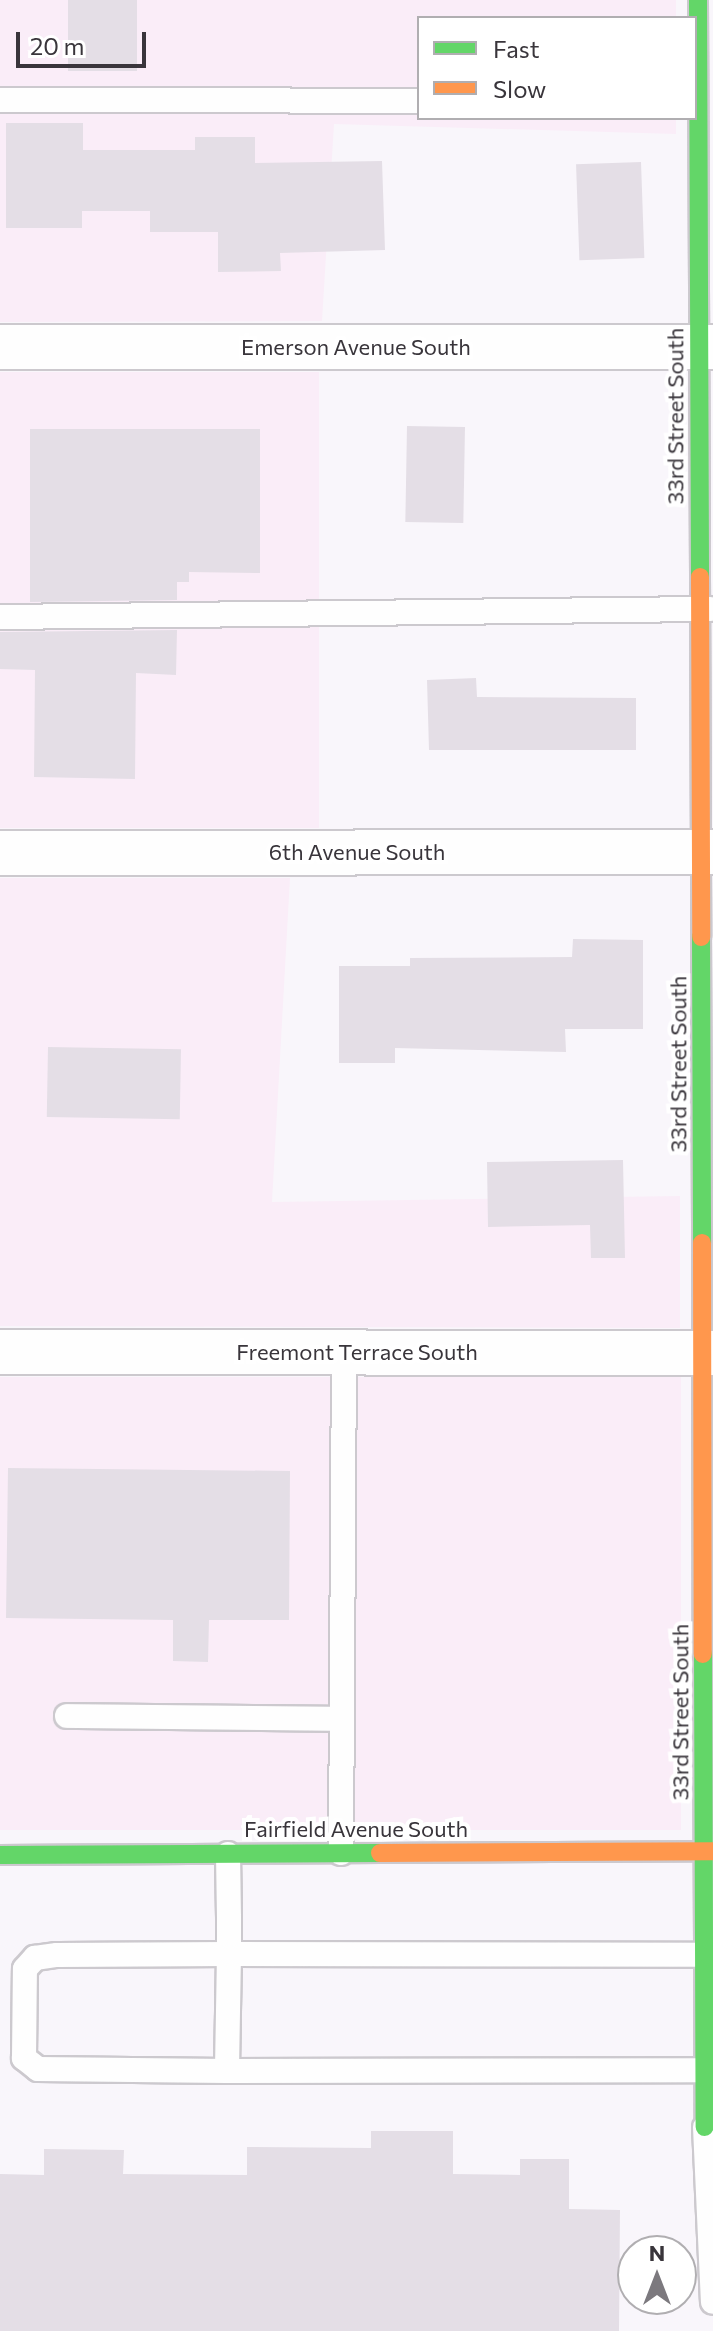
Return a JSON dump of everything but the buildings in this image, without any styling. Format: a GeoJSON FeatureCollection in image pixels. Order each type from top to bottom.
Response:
{"type":"FeatureCollection","features":[{"type":"Feature","properties":{"kind":"street","name":"33rd Street South"},"geometry":{"type":"LineString","coordinates":[[698,0],[706,347],[709,1851],[705,1955],[705,2127]]}},
{"type":"Feature","properties":{"kind":"street","name":"Emerson Avenue South"},"geometry":{"type":"LineString","coordinates":[[0,347],[706,347]]}},
{"type":"Feature","properties":{"kind":"street","name":"6th Avenue South"},"geometry":{"type":"LineString","coordinates":[[0,853],[707,852]]}},
{"type":"Feature","properties":{"kind":"street","name":"Freemont Terrace South"},"geometry":{"type":"LineString","coordinates":[[0,1352],[708,1353]]}},
{"type":"Feature","properties":{"kind":"street","name":"Fairfield Avenue South"},"geometry":{"type":"LineString","coordinates":[[0,1855],[709,1851]]}},
{"type":"Feature","properties":{"kind":"lane"},"geometry":{"type":"LineString","coordinates":[[0,100],[417,101]]}},
{"type":"Feature","properties":{"kind":"lane"},"geometry":{"type":"LineString","coordinates":[[0,617],[706,610]]}},
{"type":"Feature","properties":{"kind":"lane"},"geometry":{"type":"LineString","coordinates":[[341,1853],[344,1352]]}},
{"type":"Feature","properties":{"kind":"lane"},"geometry":{"type":"LineString","coordinates":[[67,1716],[341,1719]]}},
{"type":"Feature","properties":{"kind":"lane"},"geometry":{"type":"LineString","coordinates":[[227,2071],[228,1854]]}},
{"type":"Feature","properties":{"kind":"lane"},"geometry":{"type":"LineString","coordinates":[[705,1955],[229,1954],[35,1958],[25,1969],[22,2045],[24,2058],[38,2069],[705,2070]]}},
{"type":"Feature","properties":{"kind":"lane"},"geometry":{"type":"LineString","coordinates":[[705,2127],[713,2302]]}},
{"type":"Feature","properties":{"kind":"shaded area"},"geometry":{"type":"Polygon","coordinates":[[[0,0],[676,0],[676,16],[417,16],[417,120],[676,120],[676,134],[334,124],[322,321],[0,322],[0,0]]]}},
{"type":"Feature","properties":{"kind":"shaded area"},"geometry":{"type":"Polygon","coordinates":[[[0,372],[319,372],[319,828],[0,828],[0,372]]]}},
{"type":"Feature","properties":{"kind":"shaded area"},"geometry":{"type":"Polygon","coordinates":[[[0,878],[290,878],[272,1202],[680,1196],[680,1328],[0,1326],[0,878]]]}},
{"type":"Feature","properties":{"kind":"shaded area"},"geometry":{"type":"Polygon","coordinates":[[[0,1377],[681,1377],[681,1830],[0,1830],[0,1377]]]}},
{"type":"Feature","properties":{"kind":"traffic: fast"},"geometry":{"type":"LineString","coordinates":[[698,0],[700,577]]}},
{"type":"Feature","properties":{"kind":"traffic: fast"},"geometry":{"type":"LineString","coordinates":[[701,937],[702,1243]]}},
{"type":"Feature","properties":{"kind":"traffic: fast"},"geometry":{"type":"LineString","coordinates":[[703,1654],[705,2127]]}},
{"type":"Feature","properties":{"kind":"traffic: fast"},"geometry":{"type":"LineString","coordinates":[[0,1855],[380,1853]]}},
{"type":"Feature","properties":{"kind":"traffic: slow"},"geometry":{"type":"LineString","coordinates":[[700,577],[701,937]]}},
{"type":"Feature","properties":{"kind":"traffic: slow"},"geometry":{"type":"LineString","coordinates":[[702,1243],[703,1654]]}},
{"type":"Feature","properties":{"kind":"traffic: slow"},"geometry":{"type":"LineString","coordinates":[[380,1853],[713,1851]]}}]}
